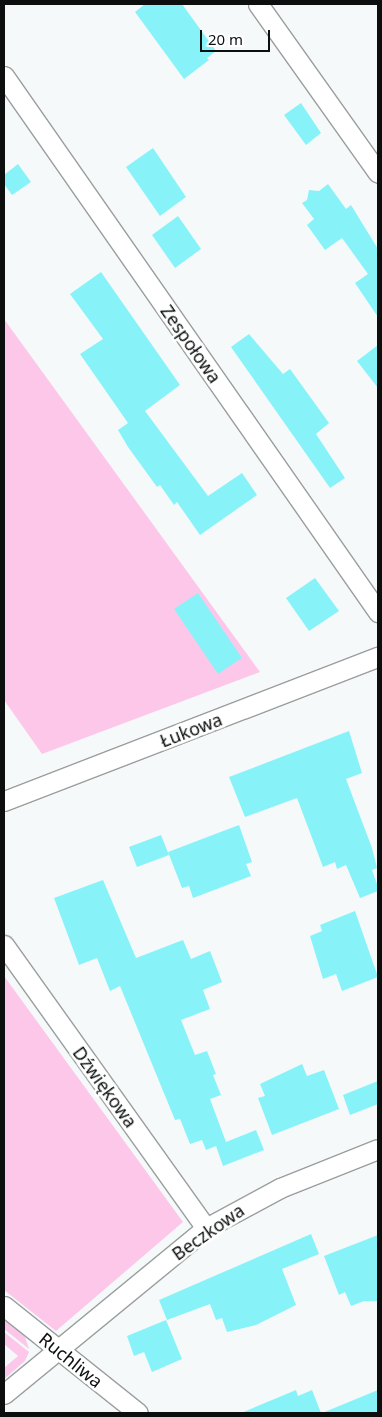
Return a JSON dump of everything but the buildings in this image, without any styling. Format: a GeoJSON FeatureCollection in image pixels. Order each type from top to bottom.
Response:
{"type":"FeatureCollection","features":[{"type":"Feature","properties":{"kind":"street"},"geometry":{"type":"LineString","coordinates":[[258,4],[378,173]]}},
{"type":"Feature","properties":{"kind":"street","name":"Zespołowa"},"geometry":{"type":"LineString","coordinates":[[4,76],[378,612]]}},
{"type":"Feature","properties":{"kind":"street","name":"Łukowa"},"geometry":{"type":"LineString","coordinates":[[4,801],[378,657]]}},
{"type":"Feature","properties":{"kind":"street","name":"Dźwiękowa"},"geometry":{"type":"LineString","coordinates":[[4,946],[206,1228]]}},
{"type":"Feature","properties":{"kind":"street","name":"Beczkowa"},"geometry":{"type":"LineString","coordinates":[[4,1394],[57,1348],[206,1228],[280,1188],[378,1149]]}},
{"type":"Feature","properties":{"kind":"street","name":"Ruchliwa"},"geometry":{"type":"LineString","coordinates":[[4,1306],[138,1413]]}},
{"type":"Feature","properties":{"kind":"shaded area"},"geometry":{"type":"Polygon","coordinates":[[[4,319],[260,672],[42,754],[4,700],[4,319]]]}},
{"type":"Feature","properties":{"kind":"shaded area"},"geometry":{"type":"Polygon","coordinates":[[[4,976],[183,1222],[56,1331],[4,1290],[4,976]]]}},
{"type":"Feature","properties":{"kind":"shaded area"},"geometry":{"type":"Polygon","coordinates":[[[4,1317],[24,1334],[29,1349],[4,1329],[4,1317]]]}},
{"type":"Feature","properties":{"kind":"shaded area"},"geometry":{"type":"Polygon","coordinates":[[[4,1332],[29,1352],[25,1361],[4,1379],[4,1368],[18,1356],[4,1344],[4,1332]]]}}]}
